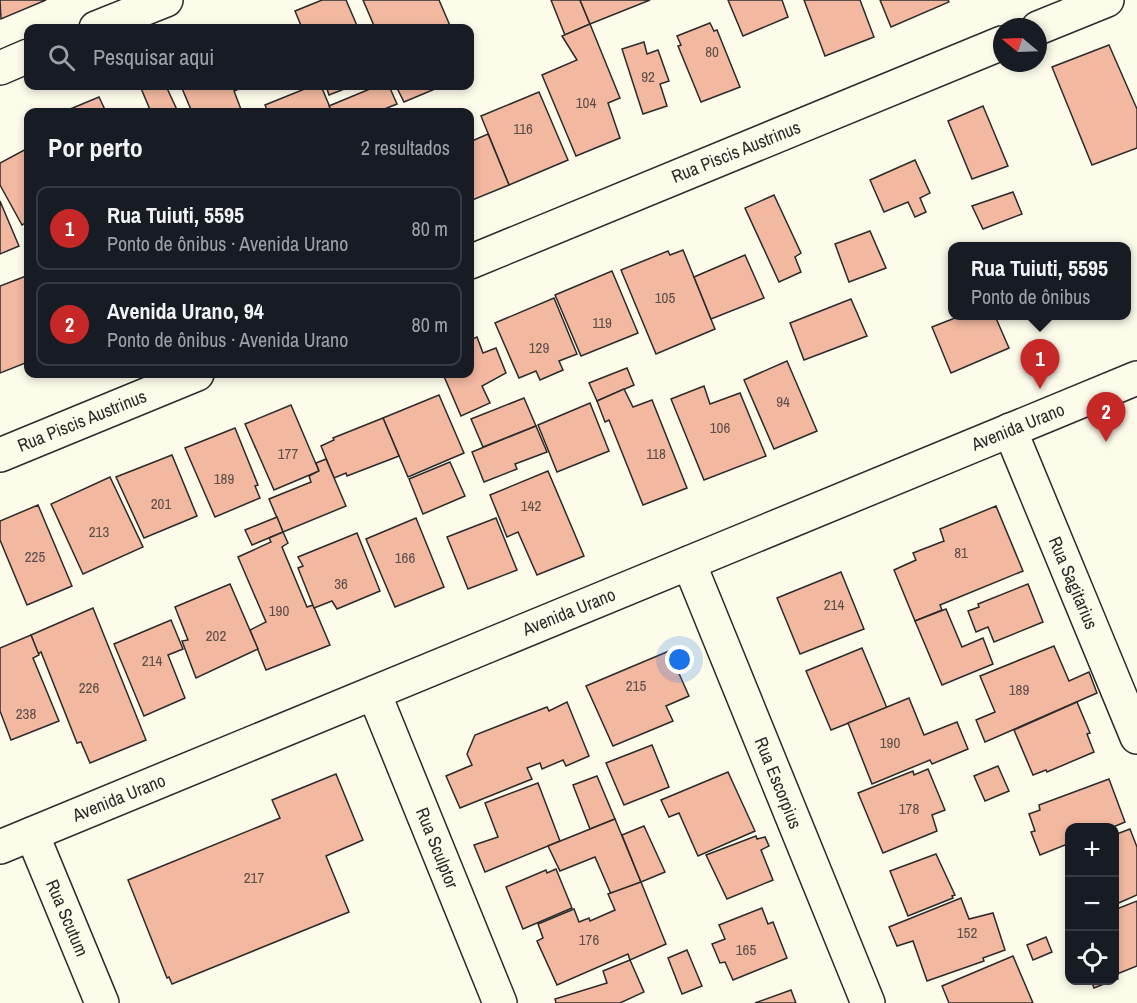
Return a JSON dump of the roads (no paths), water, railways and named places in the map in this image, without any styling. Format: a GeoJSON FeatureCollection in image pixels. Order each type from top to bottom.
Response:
{"type":"FeatureCollection","features":[{"type":"Feature","properties":{"kind":"street"},"geometry":{"type":"LineString","coordinates":[[106,24],[166,0]]}},
{"type":"Feature","properties":{"kind":"street"},"geometry":{"type":"LineString","coordinates":[[1047,24],[1107,0]]}},
{"type":"Feature","properties":{"kind":"street","name":"Rua Piscis Austrinus"},"geometry":{"type":"LineString","coordinates":[[474,260],[993,47]]}},
{"type":"Feature","properties":{"kind":"street"},"geometry":{"type":"LineString","coordinates":[[0,68],[24,58]]}},
{"type":"Feature","properties":{"kind":"street","name":"Rua Piscis Austrinus"},"geometry":{"type":"LineString","coordinates":[[0,454],[187,378]]}},
{"type":"Feature","properties":{"kind":"street","name":"Avenida Urano"},"geometry":{"type":"LineString","coordinates":[[10,837],[374,693],[1137,378]]}},
{"type":"Feature","properties":{"kind":"street","name":"Rua Sagitarius"},"geometry":{"type":"LineString","coordinates":[[1010,430],[1137,737]]}},
{"type":"Feature","properties":{"kind":"street","name":"Rua Escorpius"},"geometry":{"type":"LineString","coordinates":[[689,562],[868,1003]]}},
{"type":"Feature","properties":{"kind":"street","name":"Rua Sculptor"},"geometry":{"type":"LineString","coordinates":[[374,693],[500,1003]]}},
{"type":"Feature","properties":{"kind":"street","name":"Rua Scutum"},"geometry":{"type":"LineString","coordinates":[[10,837],[102,1003]]}},
{"type":"Feature","properties":{"kind":"place","name":"Rua Tuiuti, 5595"},"geometry":{"type":"Point","coordinates":[1040,389]}},
{"type":"Feature","properties":{"kind":"place","name":"Avenida Urano, 94"},"geometry":{"type":"Point","coordinates":[1106,442]}}]}
